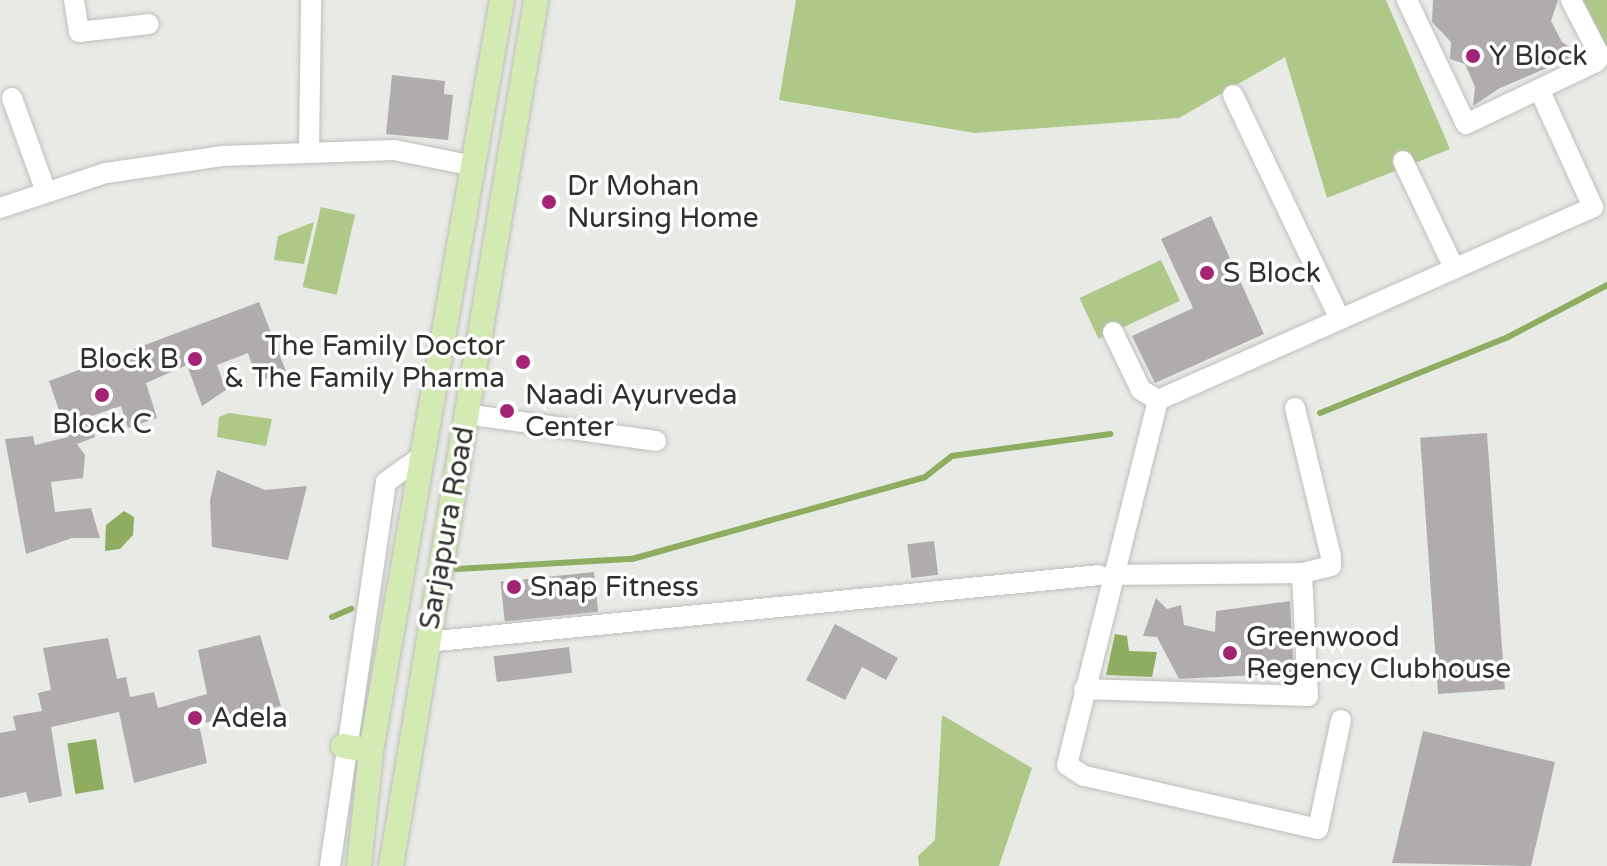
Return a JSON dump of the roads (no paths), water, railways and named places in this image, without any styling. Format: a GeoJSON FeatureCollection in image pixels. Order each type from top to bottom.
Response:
{"type":"FeatureCollection","features":[{"type":"Feature","properties":{"kind":"main road","name":"Sarjapura Road"},"geometry":{"type":"LineString","coordinates":[[359,866],[371,751],[502,0]]}},
{"type":"Feature","properties":{"kind":"main road","name":"Sarjapura Road"},"geometry":{"type":"LineString","coordinates":[[391,866],[536,0]]}},
{"type":"Feature","properties":{"kind":"main road"},"geometry":{"type":"LineString","coordinates":[[343,746],[371,751]]}},
{"type":"Feature","properties":{"kind":"street"},"geometry":{"type":"LineString","coordinates":[[74,0],[79,32],[149,24]]}},
{"type":"Feature","properties":{"kind":"street"},"geometry":{"type":"LineString","coordinates":[[309,151],[311,0]]}},
{"type":"Feature","properties":{"kind":"street"},"geometry":{"type":"LineString","coordinates":[[1407,0],[1466,124],[1540,91],[1600,56],[1571,0]]}},
{"type":"Feature","properties":{"kind":"street"},"geometry":{"type":"LineString","coordinates":[[1341,720],[1321,826],[1308,829],[1070,772],[1067,760],[1105,575],[1158,400],[1593,207],[1540,91]]}},
{"type":"Feature","properties":{"kind":"street"},"geometry":{"type":"LineString","coordinates":[[1233,95],[1340,319]]}},
{"type":"Feature","properties":{"kind":"street"},"geometry":{"type":"LineString","coordinates":[[12,98],[45,189]]}},
{"type":"Feature","properties":{"kind":"street"},"geometry":{"type":"LineString","coordinates":[[0,208],[45,189],[208,158],[309,151],[394,150],[474,166]]}},
{"type":"Feature","properties":{"kind":"street"},"geometry":{"type":"LineString","coordinates":[[1403,161],[1454,268]]}},
{"type":"Feature","properties":{"kind":"street"},"geometry":{"type":"LineString","coordinates":[[1113,332],[1141,390],[1158,400]]}},
{"type":"Feature","properties":{"kind":"street"},"geometry":{"type":"LineString","coordinates":[[427,642],[1105,575],[1302,573],[1331,566],[1295,408]]}},
{"type":"Feature","properties":{"kind":"street"},"geometry":{"type":"LineString","coordinates":[[466,414],[656,441]]}},
{"type":"Feature","properties":{"kind":"street"},"geometry":{"type":"LineString","coordinates":[[330,866],[343,746],[386,482],[424,455]]}},
{"type":"Feature","properties":{"kind":"street"},"geometry":{"type":"LineString","coordinates":[[1084,689],[1306,697],[1302,573]]}},
{"type":"Feature","properties":{"kind":"waterway"},"geometry":{"type":"LineString","coordinates":[[1320,413],[1508,337],[1607,285]]}},
{"type":"Feature","properties":{"kind":"waterway"},"geometry":{"type":"LineString","coordinates":[[456,569],[632,559],[925,477],[952,456],[1110,434]]}},
{"type":"Feature","properties":{"kind":"waterway"},"geometry":{"type":"LineString","coordinates":[[332,617],[351,609]]}},
{"type":"Feature","properties":{"kind":"place","name":"Y Block"},"geometry":{"type":"Point","coordinates":[1473,56]}},
{"type":"Feature","properties":{"kind":"place","name":"Dr Mohan Nursing Home"},"geometry":{"type":"Point","coordinates":[549,202]}},
{"type":"Feature","properties":{"kind":"place","name":"S Block"},"geometry":{"type":"Point","coordinates":[1207,273]}},
{"type":"Feature","properties":{"kind":"place","name":"Block B"},"geometry":{"type":"Point","coordinates":[195,359]}},
{"type":"Feature","properties":{"kind":"place","name":"The Family Doctor & The Family Pharma"},"geometry":{"type":"Point","coordinates":[523,362]}},
{"type":"Feature","properties":{"kind":"place","name":"Block C"},"geometry":{"type":"Point","coordinates":[102,395]}},
{"type":"Feature","properties":{"kind":"place","name":"Naadi Ayurveda Center"},"geometry":{"type":"Point","coordinates":[507,411]}},
{"type":"Feature","properties":{"kind":"place","name":"Snap Fitness"},"geometry":{"type":"Point","coordinates":[514,587]}},
{"type":"Feature","properties":{"kind":"place","name":"Greenwood Regency Clubhouse"},"geometry":{"type":"Point","coordinates":[1230,653]}},
{"type":"Feature","properties":{"kind":"place","name":"Adela"},"geometry":{"type":"Point","coordinates":[195,718]}}]}
